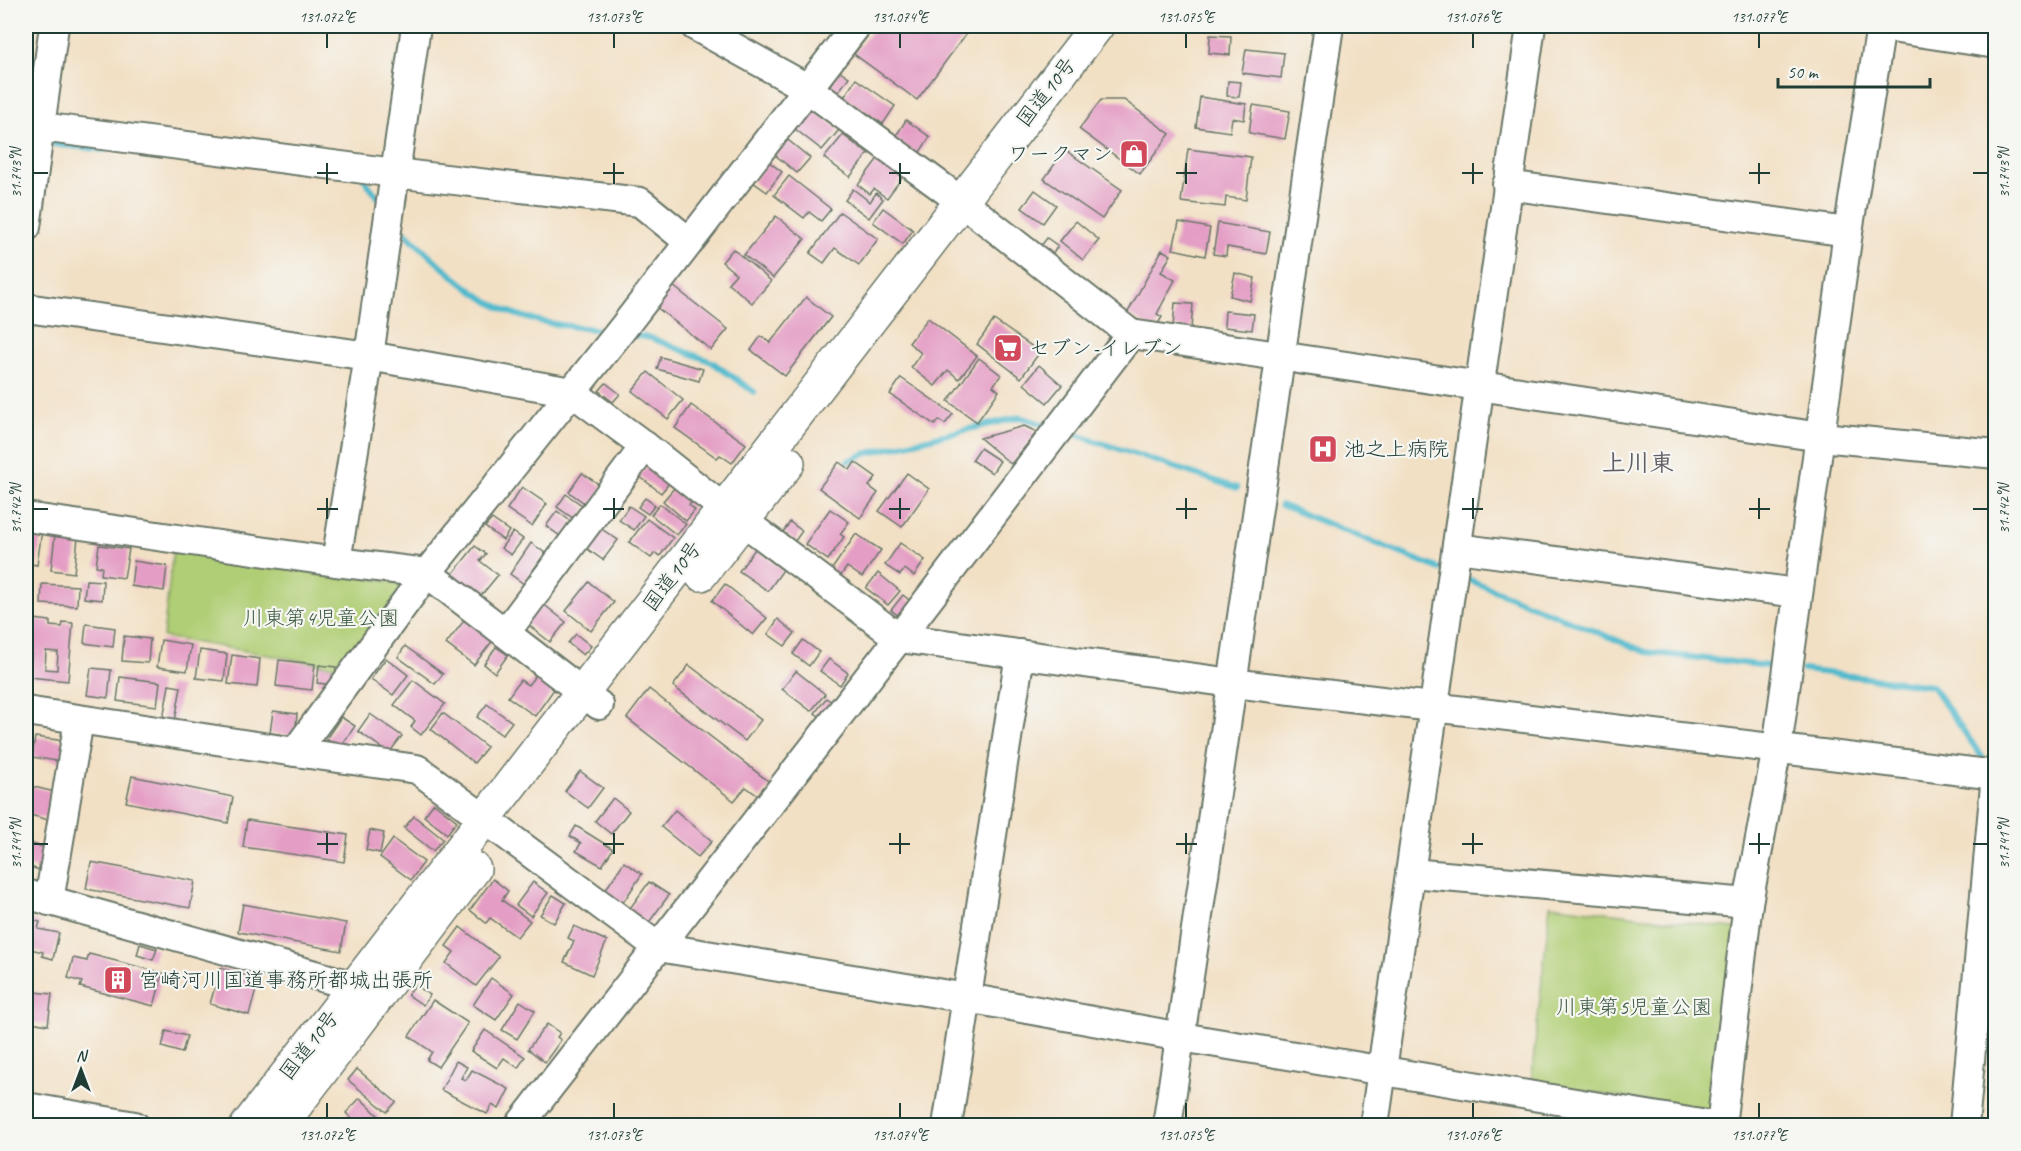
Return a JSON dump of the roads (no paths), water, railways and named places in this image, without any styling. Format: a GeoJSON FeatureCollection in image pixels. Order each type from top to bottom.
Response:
{"type":"FeatureCollection","features":[{"type":"Feature","properties":{"kind":"highway","name":"国道10号"},"geometry":{"type":"LineString","coordinates":[[280,1125],[494,826],[733,514],[910,301],[970,209],[1097,26]]}},
{"type":"Feature","properties":{"kind":"highway","name":"国道10号"},"geometry":{"type":"LineString","coordinates":[[970,209],[1122,26]]}},
{"type":"Feature","properties":{"kind":"highway","name":"国道10号"},"geometry":{"type":"LineString","coordinates":[[247,1125],[354,986],[494,826]]}},
{"type":"Feature","properties":{"kind":"street"},"geometry":{"type":"LineString","coordinates":[[26,227],[54,26]]}},
{"type":"Feature","properties":{"kind":"street"},"geometry":{"type":"LineString","coordinates":[[336,562],[369,356],[416,26]]}},
{"type":"Feature","properties":{"kind":"street"},"geometry":{"type":"LineString","coordinates":[[694,26],[807,88],[970,209],[1131,334],[1821,437],[1995,454]]}},
{"type":"Feature","properties":{"kind":"street"},"geometry":{"type":"LineString","coordinates":[[295,753],[428,573],[623,328],[856,26]]}},
{"type":"Feature","properties":{"kind":"street"},"geometry":{"type":"LineString","coordinates":[[1167,1125],[1329,26]]}},
{"type":"Feature","properties":{"kind":"street"},"geometry":{"type":"LineString","coordinates":[[1374,1125],[1531,26]]}},
{"type":"Feature","properties":{"kind":"street"},"geometry":{"type":"LineString","coordinates":[[1721,1125],[1748,903],[1777,748],[1848,232],[1880,26],[1995,44]]}},
{"type":"Feature","properties":{"kind":"street"},"geometry":{"type":"LineString","coordinates":[[40,126],[394,177],[640,202],[688,242]]}},
{"type":"Feature","properties":{"kind":"street"},"geometry":{"type":"LineString","coordinates":[[1507,185],[1848,232]]}},
{"type":"Feature","properties":{"kind":"street"},"geometry":{"type":"LineString","coordinates":[[26,308],[369,356],[572,392],[898,638],[1233,683],[1995,775],[1964,1125]]}},
{"type":"Feature","properties":{"kind":"street"},"geometry":{"type":"LineString","coordinates":[[519,1125],[1131,334]]}},
{"type":"Feature","properties":{"kind":"street"},"geometry":{"type":"LineString","coordinates":[[506,632],[645,446]]}},
{"type":"Feature","properties":{"kind":"street"},"geometry":{"type":"LineString","coordinates":[[26,518],[428,573],[591,700]]}},
{"type":"Feature","properties":{"kind":"street"},"geometry":{"type":"LineString","coordinates":[[1457,548],[1797,593]]}},
{"type":"Feature","properties":{"kind":"street"},"geometry":{"type":"LineString","coordinates":[[947,1125],[1020,654]]}},
{"type":"Feature","properties":{"kind":"street"},"geometry":{"type":"LineString","coordinates":[[26,711],[295,753],[417,769],[658,946],[1181,1037],[1713,1125]]}},
{"type":"Feature","properties":{"kind":"street"},"geometry":{"type":"LineString","coordinates":[[79,720],[37,897],[354,986]]}},
{"type":"Feature","properties":{"kind":"street"},"geometry":{"type":"LineString","coordinates":[[1411,873],[1748,903]]}},
{"type":"Feature","properties":{"kind":"street"},"geometry":{"type":"LineString","coordinates":[[26,1107],[135,1125]]}},
{"type":"Feature","properties":{"kind":"waterway"},"geometry":{"type":"LineString","coordinates":[[45,143],[106,150]]}},
{"type":"Feature","properties":{"kind":"waterway"},"geometry":{"type":"LineString","coordinates":[[364,179],[381,201]]}},
{"type":"Feature","properties":{"kind":"waterway"},"geometry":{"type":"LineString","coordinates":[[397,225],[458,280],[497,306],[537,321],[609,331]]}},
{"type":"Feature","properties":{"kind":"waterway"},"geometry":{"type":"LineString","coordinates":[[628,334],[651,338],[712,362],[754,392]]}},
{"type":"Feature","properties":{"kind":"waterway"},"geometry":{"type":"LineString","coordinates":[[848,461],[864,454],[1020,417],[1045,425]]}},
{"type":"Feature","properties":{"kind":"waterway"},"geometry":{"type":"LineString","coordinates":[[1074,434],[1237,488]]}},
{"type":"Feature","properties":{"kind":"waterway"},"geometry":{"type":"LineString","coordinates":[[1281,505],[1440,569]]}},
{"type":"Feature","properties":{"kind":"waterway"},"geometry":{"type":"LineString","coordinates":[[1465,578],[1646,652],[1777,667]]}},
{"type":"Feature","properties":{"kind":"waterway"},"geometry":{"type":"LineString","coordinates":[[1803,670],[1932,686],[1984,760]]}},
{"type":"Feature","properties":{"kind":"place","name":"ワークマン"},"geometry":{"type":"Point","coordinates":[1134,154]}},
{"type":"Feature","properties":{"kind":"place","name":"セブン-イレブン"},"geometry":{"type":"Point","coordinates":[1008,348]}},
{"type":"Feature","properties":{"kind":"place","name":"池之上病院"},"geometry":{"type":"Point","coordinates":[1323,449]}},
{"type":"Feature","properties":{"kind":"place","name":"宮崎河川国道事務所都城出張所"},"geometry":{"type":"Point","coordinates":[118,980]}},
{"type":"Feature","properties":{"kind":"district","name":"上川東"},"geometry":{"type":"Point","coordinates":[1638,463]}},
{"type":"Feature","properties":{"kind":"park label","name":"川東第4児童公園"},"geometry":{"type":"Point","coordinates":[321,618]}},
{"type":"Feature","properties":{"kind":"park label","name":"川東第5児童公園"},"geometry":{"type":"Point","coordinates":[1634,1007]}}]}
